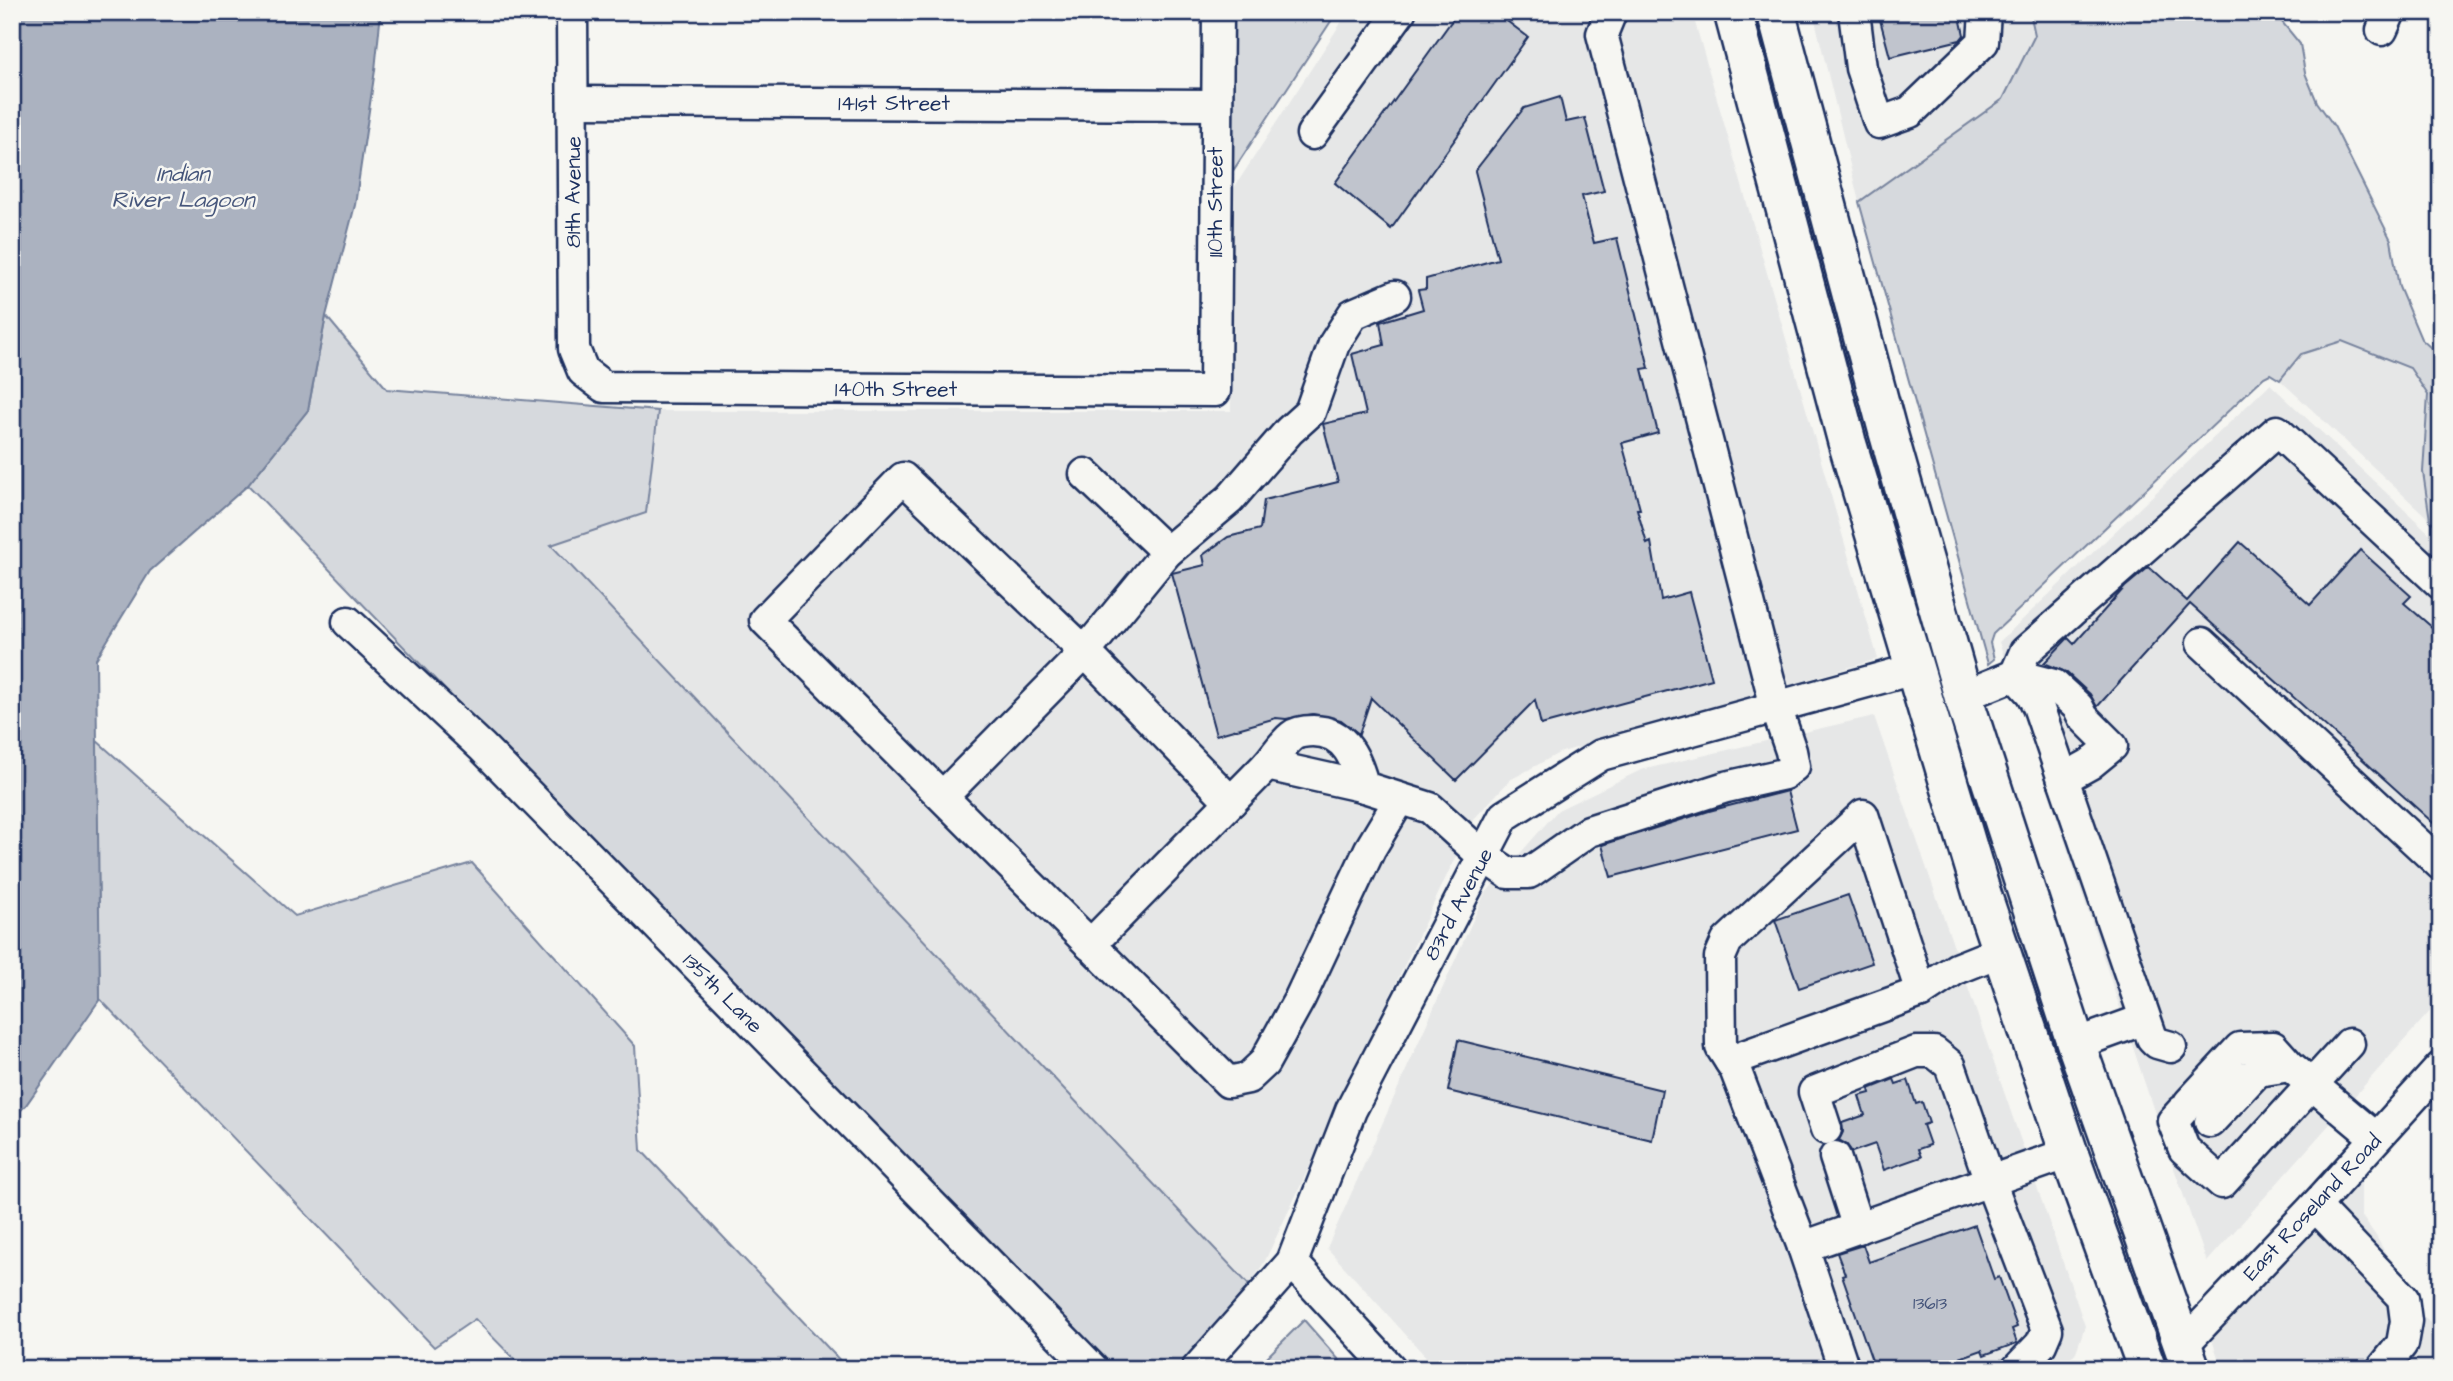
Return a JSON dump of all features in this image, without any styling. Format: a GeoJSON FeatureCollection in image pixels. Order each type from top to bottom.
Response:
{"type":"FeatureCollection","features":[{"type":"Feature","properties":{"kind":"main road"},"geometry":{"type":"LineString","coordinates":[[1733,12],[1847,442],[1914,669],[2001,951],[2069,1153],[2147,1369]]}},
{"type":"Feature","properties":{"kind":"main road"},"geometry":{"type":"LineString","coordinates":[[1776,12],[1884,416],[1966,704],[2178,1361]]}},
{"type":"Feature","properties":{"kind":"main road"},"geometry":{"type":"LineString","coordinates":[[1914,669],[1939,680],[1966,704]]}},
{"type":"Feature","properties":{"kind":"street","name":"81th Avenue"},"geometry":{"type":"LineString","coordinates":[[572,12],[574,349],[583,371]]}},
{"type":"Feature","properties":{"kind":"street","name":"110th Street"},"geometry":{"type":"LineString","coordinates":[[1215,391],[1217,12]]}},
{"type":"Feature","properties":{"kind":"street"},"geometry":{"type":"LineString","coordinates":[[1312,134],[1400,12]]}},
{"type":"Feature","properties":{"kind":"street"},"geometry":{"type":"LineString","coordinates":[[1267,765],[1364,788],[1430,808],[1483,856],[1508,873],[1529,873],[1589,831],[1726,787],[1783,774],[1794,766],[1776,707],[1602,34],[1611,12]]}},
{"type":"Feature","properties":{"kind":"street"},"geometry":{"type":"LineString","coordinates":[[1854,12],[1861,68],[1880,122],[1910,112],[1983,42],[1984,12]]}},
{"type":"Feature","properties":{"kind":"street","name":"141st Street"},"geometry":{"type":"LineString","coordinates":[[572,102],[1216,105]]}},
{"type":"Feature","properties":{"kind":"street"},"geometry":{"type":"LineString","coordinates":[[943,796],[1085,652],[1167,552],[1230,499],[1289,431],[1310,412],[1334,344],[1353,314],[1395,296]]}},
{"type":"Feature","properties":{"kind":"street","name":"140th Street"},"geometry":{"type":"LineString","coordinates":[[583,371],[604,387],[1215,391]]}},
{"type":"Feature","properties":{"kind":"street"},"geometry":{"type":"LineString","coordinates":[[2171,1047],[2157,1043],[2152,1038],[2038,706],[2031,693],[2025,652],[2277,431],[2441,584]]}},
{"type":"Feature","properties":{"kind":"street"},"geometry":{"type":"LineString","coordinates":[[1085,474],[1167,552]]}},
{"type":"Feature","properties":{"kind":"street"},"geometry":{"type":"LineString","coordinates":[[1231,802],[1085,652],[903,478],[765,620],[1228,1082],[1248,1078],[1264,1063],[1300,998],[1370,849],[1400,799]]}},
{"type":"Feature","properties":{"kind":"street","name":"135th Lane"},"geometry":{"type":"LineString","coordinates":[[348,622],[491,757],[1093,1369]]}},
{"type":"Feature","properties":{"kind":"street"},"geometry":{"type":"LineString","coordinates":[[2202,643],[2441,865]]}},
{"type":"Feature","properties":{"kind":"street","name":"83rd Avenue"},"geometry":{"type":"LineString","coordinates":[[1197,1369],[1292,1262],[1351,1110],[1504,816],[1601,755],[1914,669]]}},
{"type":"Feature","properties":{"kind":"street"},"geometry":{"type":"LineString","coordinates":[[1966,704],[2027,678]]}},
{"type":"Feature","properties":{"kind":"street"},"geometry":{"type":"LineString","coordinates":[[2027,678],[2067,710],[2075,726],[2107,750],[2063,779]]}},
{"type":"Feature","properties":{"kind":"street"},"geometry":{"type":"LineString","coordinates":[[1090,945],[1267,765],[1294,734],[1312,730],[1329,733],[1343,741],[1355,759],[1364,788]]}},
{"type":"Feature","properties":{"kind":"street"},"geometry":{"type":"LineString","coordinates":[[1844,1369],[1802,1247],[1735,1069],[1721,1047],[1720,957],[1727,941],[1863,815],[1921,992]]}},
{"type":"Feature","properties":{"kind":"street"},"geometry":{"type":"LineString","coordinates":[[1730,1061],[1921,992],[1956,969],[2001,951]]}},
{"type":"Feature","properties":{"kind":"street"},"geometry":{"type":"LineString","coordinates":[[2076,1044],[2145,1019]]}},
{"type":"Feature","properties":{"kind":"street"},"geometry":{"type":"LineString","coordinates":[[2349,1044],[2301,1075],[2222,1183],[2193,1123],[2258,1071],[2301,1075],[2376,1138]]}},
{"type":"Feature","properties":{"kind":"street"},"geometry":{"type":"LineString","coordinates":[[1826,1129],[1814,1092],[1916,1052],[1934,1052],[1950,1065],[1990,1181],[2047,1330],[2041,1344],[2017,1369]]}},
{"type":"Feature","properties":{"kind":"street","name":"East Roseland Road"},"geometry":{"type":"LineString","coordinates":[[2178,1361],[2441,1067]]}},
{"type":"Feature","properties":{"kind":"street"},"geometry":{"type":"LineString","coordinates":[[1802,1247],[2069,1153]]}},
{"type":"Feature","properties":{"kind":"street"},"geometry":{"type":"LineString","coordinates":[[1835,1157],[1858,1228]]}},
{"type":"Feature","properties":{"kind":"street"},"geometry":{"type":"LineString","coordinates":[[2315,1206],[2403,1298],[2406,1321],[2402,1344],[2391,1366]]}},
{"type":"Feature","properties":{"kind":"street"},"geometry":{"type":"LineString","coordinates":[[1292,1262],[1391,1369]]}},
{"type":"Feature","properties":{"kind":"shaded area"},"geometry":{"type":"Polygon","coordinates":[[[1219,12],[1337,12],[1225,183],[1219,12]]]}},
{"type":"Feature","properties":{"kind":"shaded area"},"geometry":{"type":"Polygon","coordinates":[[[1348,12],[1692,12],[1878,659],[1559,753],[1510,780],[1473,820],[1264,1263],[1249,1285],[551,545],[646,513],[658,411],[1231,411],[1232,191],[1348,12]]]}},
{"type":"Feature","properties":{"kind":"shaded area"},"geometry":{"type":"Polygon","coordinates":[[[1813,12],[2030,12],[2035,35],[2003,99],[1859,202],[1813,12]]]}},
{"type":"Feature","properties":{"kind":"shaded area"},"geometry":{"type":"Polygon","coordinates":[[[2030,12],[2274,12],[2300,44],[2305,73],[2317,102],[2334,126],[2391,240],[2399,287],[2421,339],[2441,357],[2441,530],[2430,520],[2423,472],[2428,395],[2410,368],[2342,341],[2301,354],[2280,380],[2270,374],[2264,377],[1993,634],[1990,643],[1994,659],[1988,664],[1859,202],[2003,99],[2035,35],[2030,12]]]}},
{"type":"Feature","properties":{"kind":"shaded area"},"geometry":{"type":"Polygon","coordinates":[[[326,316],[387,389],[658,411],[646,513],[551,545],[1249,1285],[1179,1369],[1099,1369],[248,485],[308,410],[326,316]]]}},
{"type":"Feature","properties":{"kind":"shaded area"},"geometry":{"type":"Polygon","coordinates":[[[2342,340],[2410,368],[2428,395],[2423,472],[2430,520],[2280,380],[2301,354],[2342,340]]]}},
{"type":"Feature","properties":{"kind":"shaded area"},"geometry":{"type":"Polygon","coordinates":[[[2270,384],[2441,544],[2441,999],[2207,1262],[2159,1126],[1999,642],[2270,384]]]}},
{"type":"Feature","properties":{"kind":"shaded area"},"geometry":{"type":"Polygon","coordinates":[[[1874,716],[2085,1326],[2076,1352],[2062,1369],[1437,1369],[1327,1248],[1484,895],[1558,810],[1641,770],[1874,716]]]}},
{"type":"Feature","properties":{"kind":"shaded area"},"geometry":{"type":"Polygon","coordinates":[[[96,740],[295,916],[472,863],[635,1046],[641,1150],[848,1369],[524,1369],[475,1319],[434,1347],[100,999],[96,740]]]}},
{"type":"Feature","properties":{"kind":"shaded area"},"geometry":{"type":"Polygon","coordinates":[[[2358,1177],[2361,1180],[2361,1215],[2376,1236],[2416,1309],[2441,1334],[2441,1369],[2222,1369],[2210,1334],[2358,1177]]]}},
{"type":"Feature","properties":{"kind":"shaded area"},"geometry":{"type":"Polygon","coordinates":[[[1304,1320],[1347,1369],[1255,1369],[1304,1320]]]}},
{"type":"Feature","properties":{"kind":"water","name":"Indian River Lagoon"},"geometry":{"type":"Polygon","coordinates":[[[12,12],[381,12],[355,205],[326,316],[308,410],[248,485],[150,571],[96,659],[100,999],[26,1105],[12,1119],[12,12]]]}},
{"type":"Feature","properties":{"kind":"building"},"geometry":{"type":"Polygon","coordinates":[[[1458,12],[1495,12],[1528,37],[1391,229],[1335,183],[1458,12]]]}},
{"type":"Feature","properties":{"kind":"building"},"geometry":{"type":"Polygon","coordinates":[[[1878,12],[1959,12],[1964,35],[1960,40],[1890,57],[1878,12]]]}},
{"type":"Feature","properties":{"kind":"building"},"geometry":{"type":"Polygon","coordinates":[[[1560,97],[1566,122],[1585,118],[1604,191],[1582,196],[1594,243],[1617,238],[1649,368],[1642,369],[1658,433],[1622,443],[1640,509],[1637,509],[1647,544],[1651,542],[1661,600],[1689,592],[1712,679],[1541,725],[1535,700],[1456,780],[1371,698],[1359,734],[1341,720],[1313,714],[1276,718],[1216,735],[1172,573],[1205,565],[1203,555],[1228,537],[1260,529],[1264,500],[1338,482],[1323,424],[1366,414],[1352,354],[1384,345],[1380,322],[1423,309],[1418,290],[1426,289],[1426,279],[1498,259],[1475,171],[1524,108],[1560,97]]]}},
{"type":"Feature","properties":{"kind":"building"},"geometry":{"type":"Polygon","coordinates":[[[2240,542],[2310,605],[2360,550],[2411,596],[2404,603],[2441,635],[2441,830],[2190,604],[2097,707],[2090,694],[2066,672],[2044,663],[2068,638],[2074,644],[2125,587],[2149,567],[2187,601],[2240,542]]]}},
{"type":"Feature","properties":{"kind":"building"},"geometry":{"type":"Polygon","coordinates":[[[1787,791],[1797,829],[1611,877],[1602,845],[1709,811],[1787,791]]]}},
{"type":"Feature","properties":{"kind":"building"},"geometry":{"type":"Polygon","coordinates":[[[1848,895],[1872,963],[1799,988],[1775,920],[1848,895]]]}},
{"type":"Feature","properties":{"kind":"building"},"geometry":{"type":"Polygon","coordinates":[[[1458,1040],[1662,1090],[1652,1140],[1448,1091],[1458,1040]]]}},
{"type":"Feature","properties":{"kind":"building"},"geometry":{"type":"Polygon","coordinates":[[[1894,1079],[1896,1084],[1908,1080],[1916,1104],[1922,1102],[1929,1123],[1923,1125],[1930,1145],[1918,1149],[1921,1157],[1884,1170],[1875,1144],[1852,1152],[1839,1140],[1843,1132],[1842,1123],[1865,1115],[1859,1096],[1870,1093],[1869,1089],[1894,1079]]]}},
{"type":"Feature","properties":{"kind":"building"},"geometry":{"type":"Polygon","coordinates":[[[1975,1225],[1994,1279],[1999,1277],[2017,1327],[2012,1329],[2017,1343],[1984,1355],[1982,1350],[1929,1369],[1875,1369],[1837,1253],[1863,1245],[1869,1262],[1975,1225]]]}}]}
